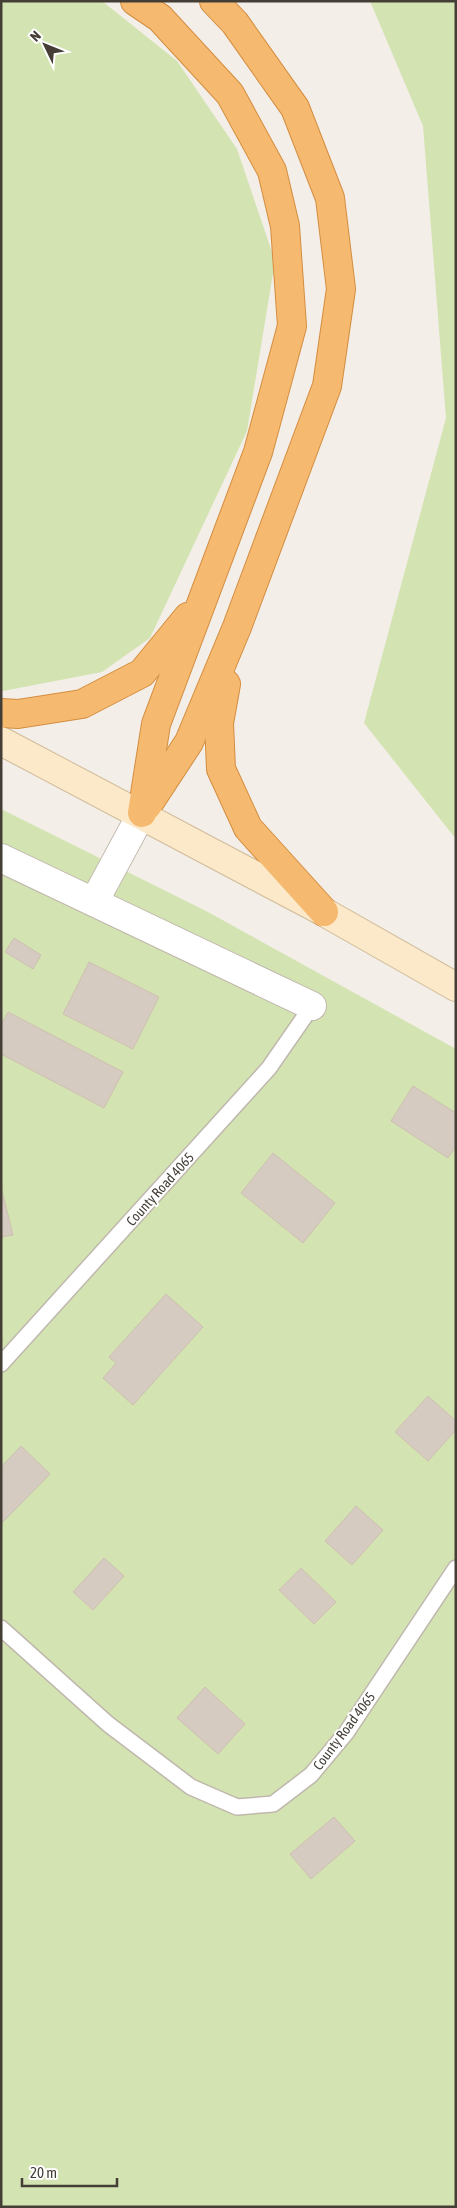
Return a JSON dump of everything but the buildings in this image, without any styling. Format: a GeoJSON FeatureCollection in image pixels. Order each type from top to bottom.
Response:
{"type":"FeatureCollection","features":[{"type":"Feature","properties":{"kind":"highway"},"geometry":{"type":"LineString","coordinates":[[135,1],[160,18],[230,94],[272,171],[285,226],[292,326],[258,452],[156,724],[142,813]]}},
{"type":"Feature","properties":{"kind":"highway"},"geometry":{"type":"LineString","coordinates":[[142,813],[189,742],[237,627],[327,386],[341,289],[330,198],[295,108],[235,23],[214,1]]}},
{"type":"Feature","properties":{"kind":"highway"},"geometry":{"type":"LineString","coordinates":[[1,713],[18,714],[82,704],[142,673],[202,601]]}},
{"type":"Feature","properties":{"kind":"highway"},"geometry":{"type":"LineString","coordinates":[[237,627],[219,723],[221,769],[248,828],[324,912]]}},
{"type":"Feature","properties":{"kind":"main road"},"geometry":{"type":"LineString","coordinates":[[1,741],[142,813],[324,912],[456,987]]}},
{"type":"Feature","properties":{"kind":"street"},"geometry":{"type":"LineString","coordinates":[[94,902],[142,813]]}},
{"type":"Feature","properties":{"kind":"street"},"geometry":{"type":"LineString","coordinates":[[1,858],[312,1006]]}},
{"type":"Feature","properties":{"kind":"lane","name":"County Road 4065"},"geometry":{"type":"LineString","coordinates":[[1,1364],[269,1068],[312,1006]]}},
{"type":"Feature","properties":{"kind":"lane","name":"County Road 4065"},"geometry":{"type":"LineString","coordinates":[[1,1628],[108,1724],[191,1787],[237,1807],[273,1804],[311,1774],[346,1733],[456,1568]]}},
{"type":"Feature","properties":{"kind":"green space"},"geometry":{"type":"Polygon","coordinates":[[[1,1],[102,1],[177,61],[237,149],[275,261],[247,431],[150,638],[102,672],[3,691],[1,689],[1,1]]]}},
{"type":"Feature","properties":{"kind":"green space"},"geometry":{"type":"Polygon","coordinates":[[[370,1],[456,1],[456,839],[364,723],[446,418],[423,126],[370,1]]]}},
{"type":"Feature","properties":{"kind":"green space"},"geometry":{"type":"Polygon","coordinates":[[[1,809],[208,912],[456,1049],[456,2207],[1,2207],[1,809]]]}}]}
